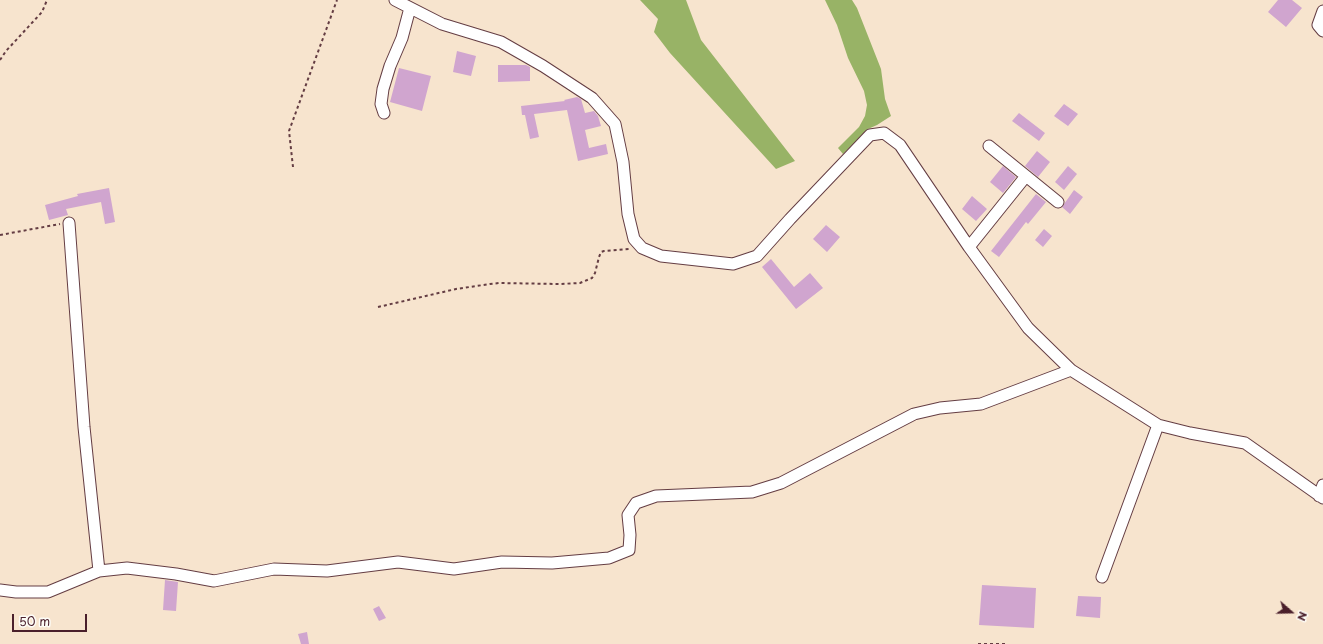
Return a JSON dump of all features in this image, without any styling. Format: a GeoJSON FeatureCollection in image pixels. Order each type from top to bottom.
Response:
{"type":"FeatureCollection","features":[{"type":"Feature","properties":{"kind":"street"},"geometry":{"type":"LineString","coordinates":[[395,0],[442,24],[501,42],[543,66],[592,98],[615,124],[624,162],[628,214],[634,238],[642,248],[661,256],[733,264],[757,256],[870,135],[884,133],[900,145],[969,247],[1028,328],[1071,370],[1158,425],[1190,433],[1245,443],[1321,497],[1323,485]]}},
{"type":"Feature","properties":{"kind":"street"},"geometry":{"type":"LineString","coordinates":[[384,114],[381,104],[383,89],[390,66],[402,38],[410,8]]}},
{"type":"Feature","properties":{"kind":"street"},"geometry":{"type":"LineString","coordinates":[[1323,11],[1318,25],[1323,31]]}},
{"type":"Feature","properties":{"kind":"street"},"geometry":{"type":"LineString","coordinates":[[989,146],[1058,202]]}},
{"type":"Feature","properties":{"kind":"street"},"geometry":{"type":"LineString","coordinates":[[969,247],[1026,176]]}},
{"type":"Feature","properties":{"kind":"street"},"geometry":{"type":"LineString","coordinates":[[69,223],[84,427],[98,571]]}},
{"type":"Feature","properties":{"kind":"street"},"geometry":{"type":"LineString","coordinates":[[0,590],[16,592],[48,592],[98,571],[127,568],[176,574],[214,581],[274,569],[327,571],[398,562],[454,570],[502,562],[552,563],[609,558],[629,550],[630,535],[628,514],[636,503],[656,496],[752,492],[781,482],[914,414],[940,408],[981,404],[1071,370]]}},
{"type":"Feature","properties":{"kind":"street"},"geometry":{"type":"LineString","coordinates":[[1102,577],[1158,425]]}},
{"type":"Feature","properties":{"kind":"path"},"geometry":{"type":"LineString","coordinates":[[0,60],[6,51],[42,12],[47,0]]}},
{"type":"Feature","properties":{"kind":"path"},"geometry":{"type":"LineString","coordinates":[[293,167],[289,131],[336,0]]}},
{"type":"Feature","properties":{"kind":"path"},"geometry":{"type":"LineString","coordinates":[[0,235],[69,223]]}},
{"type":"Feature","properties":{"kind":"path"},"geometry":{"type":"LineString","coordinates":[[378,307],[456,289],[499,283],[580,283],[592,278],[597,269],[600,255],[604,251],[642,248]]}},
{"type":"Feature","properties":{"kind":"path"},"geometry":{"type":"LineString","coordinates":[[978,644],[1008,644]]}},
{"type":"Feature","properties":{"kind":"green space"},"geometry":{"type":"Polygon","coordinates":[[[640,0],[686,0],[701,40],[795,161],[776,169],[670,53],[654,32],[658,19],[640,0]]]}},
{"type":"Feature","properties":{"kind":"green space"},"geometry":{"type":"Polygon","coordinates":[[[825,0],[852,0],[857,8],[881,69],[885,99],[891,116],[868,129],[843,154],[838,148],[859,127],[865,116],[867,105],[864,91],[848,58],[837,25],[825,0]]]}},
{"type":"Feature","properties":{"kind":"building"},"geometry":{"type":"Polygon","coordinates":[[[1278,0],[1292,0],[1302,8],[1286,27],[1268,12],[1278,0]]]}},
{"type":"Feature","properties":{"kind":"building"},"geometry":{"type":"Polygon","coordinates":[[[457,51],[476,56],[471,76],[453,72],[457,51]]]}},
{"type":"Feature","properties":{"kind":"building"},"geometry":{"type":"Polygon","coordinates":[[[498,65],[526,65],[530,67],[530,81],[498,82],[498,65]]]}},
{"type":"Feature","properties":{"kind":"building"},"geometry":{"type":"Polygon","coordinates":[[[399,68],[431,76],[422,111],[390,102],[399,68]]]}},
{"type":"Feature","properties":{"kind":"building"},"geometry":{"type":"Polygon","coordinates":[[[577,97],[581,99],[585,113],[594,111],[598,116],[601,126],[585,130],[589,148],[606,144],[608,154],[578,161],[567,110],[534,114],[539,137],[530,139],[525,115],[522,115],[521,106],[565,101],[564,100],[577,97]]]}},
{"type":"Feature","properties":{"kind":"building"},"geometry":{"type":"Polygon","coordinates":[[[1064,104],[1078,114],[1068,126],[1054,116],[1064,104]]]}},
{"type":"Feature","properties":{"kind":"building"},"geometry":{"type":"Polygon","coordinates":[[[1019,113],[1045,133],[1039,141],[1012,121],[1019,113]]]}},
{"type":"Feature","properties":{"kind":"building"},"geometry":{"type":"Polygon","coordinates":[[[1037,151],[1050,162],[1038,177],[1025,166],[1037,151]]]}},
{"type":"Feature","properties":{"kind":"building"},"geometry":{"type":"Polygon","coordinates":[[[1003,166],[1016,177],[1003,193],[990,182],[1003,166]]]}},
{"type":"Feature","properties":{"kind":"building"},"geometry":{"type":"Polygon","coordinates":[[[1068,166],[1077,174],[1064,190],[1055,182],[1068,166]]]}},
{"type":"Feature","properties":{"kind":"building"},"geometry":{"type":"Polygon","coordinates":[[[109,188],[115,222],[105,224],[101,202],[66,209],[68,215],[49,220],[45,205],[78,196],[77,194],[109,188]]]}},
{"type":"Feature","properties":{"kind":"building"},"geometry":{"type":"Polygon","coordinates":[[[1074,190],[1083,197],[1070,214],[1062,207],[1074,190]]]}},
{"type":"Feature","properties":{"kind":"building"},"geometry":{"type":"Polygon","coordinates":[[[1036,194],[1046,202],[1028,224],[1026,222],[999,257],[991,251],[1036,194]]]}},
{"type":"Feature","properties":{"kind":"building"},"geometry":{"type":"Polygon","coordinates":[[[972,196],[987,209],[976,221],[962,209],[972,196]]]}},
{"type":"Feature","properties":{"kind":"building"},"geometry":{"type":"Polygon","coordinates":[[[826,225],[840,237],[827,252],[813,239],[826,225]]]}},
{"type":"Feature","properties":{"kind":"building"},"geometry":{"type":"Polygon","coordinates":[[[1044,229],[1052,236],[1043,247],[1035,240],[1044,229]]]}},
{"type":"Feature","properties":{"kind":"building"},"geometry":{"type":"Polygon","coordinates":[[[771,259],[794,287],[810,273],[823,288],[796,309],[762,267],[771,259]]]}},
{"type":"Feature","properties":{"kind":"building"},"geometry":{"type":"Polygon","coordinates":[[[165,580],[178,582],[176,611],[163,610],[165,580]]]}},
{"type":"Feature","properties":{"kind":"building"},"geometry":{"type":"Polygon","coordinates":[[[982,585],[1036,588],[1034,628],[979,625],[982,585]]]}},
{"type":"Feature","properties":{"kind":"building"},"geometry":{"type":"Polygon","coordinates":[[[1078,596],[1101,597],[1100,618],[1076,616],[1078,596]]]}},
{"type":"Feature","properties":{"kind":"building"},"geometry":{"type":"Polygon","coordinates":[[[379,606],[386,618],[379,621],[373,609],[379,606]]]}},
{"type":"Feature","properties":{"kind":"building"},"geometry":{"type":"Polygon","coordinates":[[[307,632],[309,644],[301,644],[298,634],[307,632]]]}}]}
